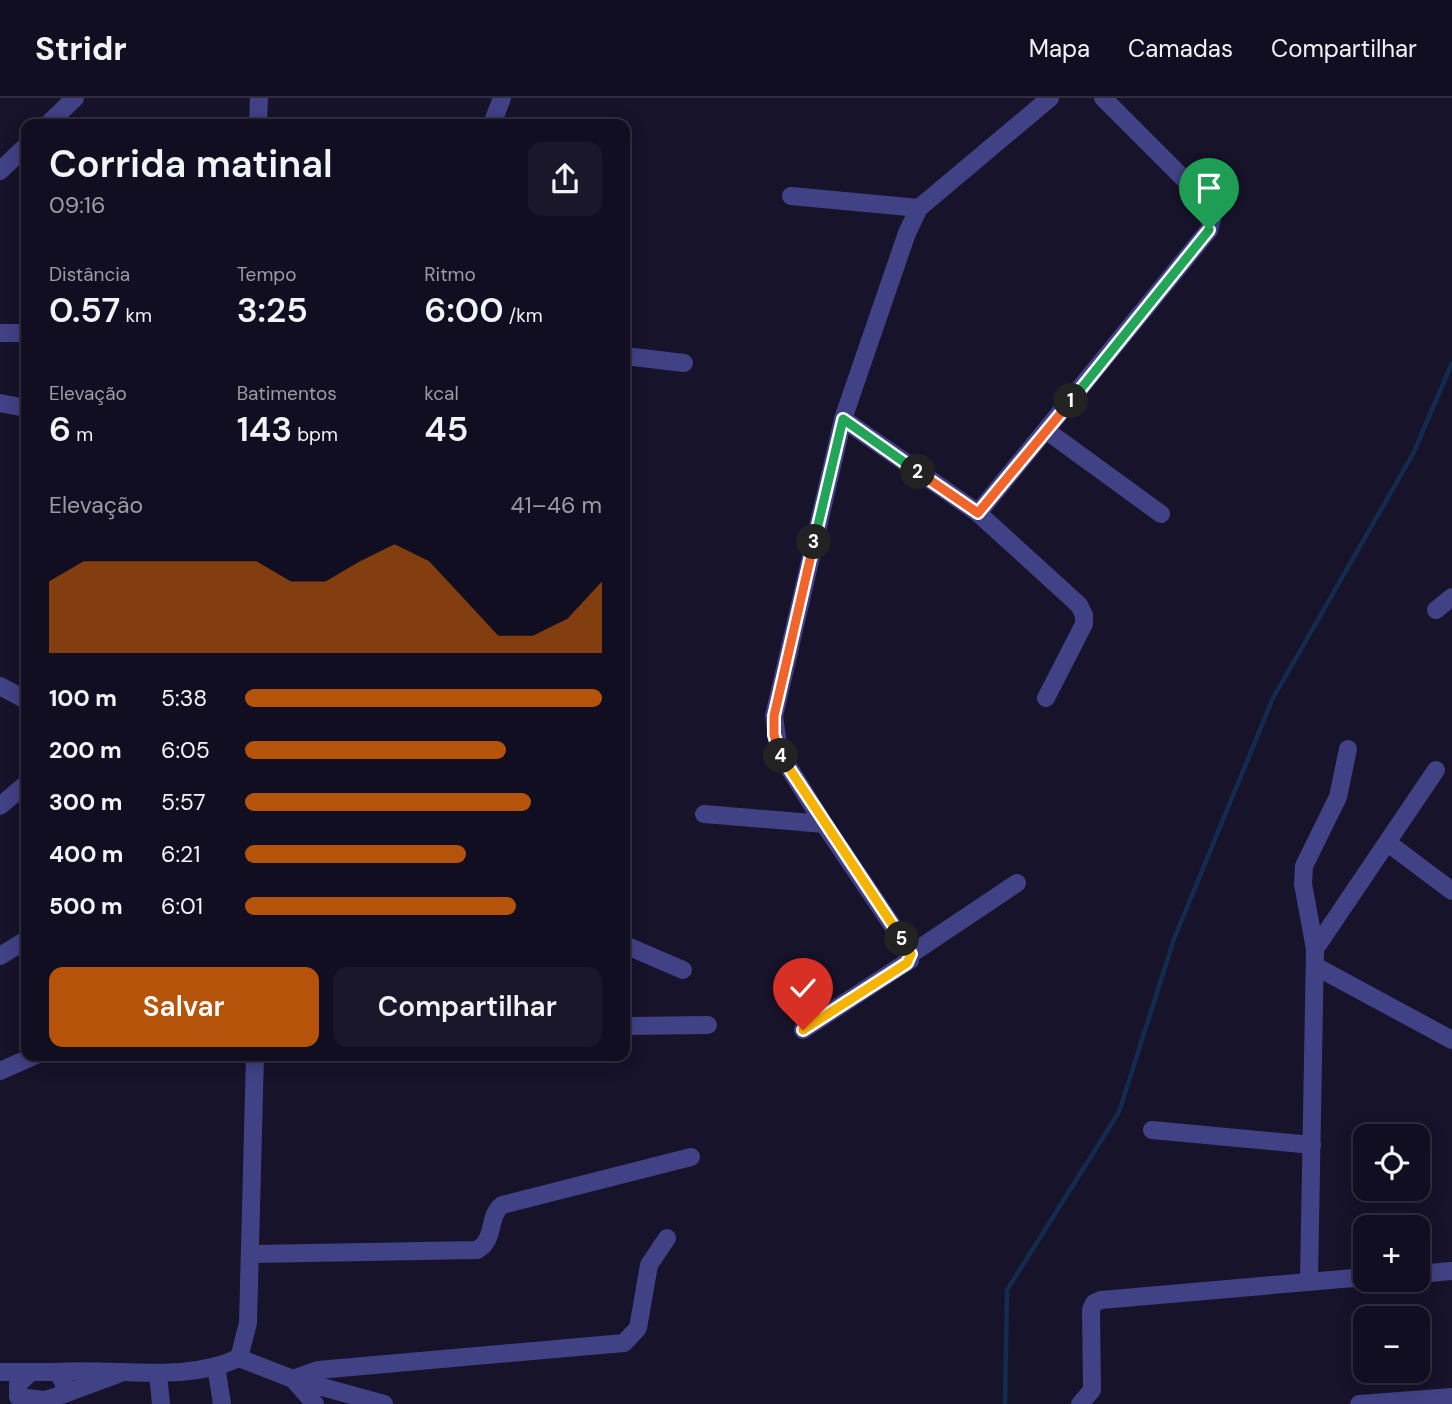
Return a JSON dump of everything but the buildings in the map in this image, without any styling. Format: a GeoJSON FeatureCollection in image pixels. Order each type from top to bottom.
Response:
{"type":"FeatureCollection","features":[{"type":"Feature","properties":{"kind":"street"},"geometry":{"type":"LineString","coordinates":[[53,119],[75,98]]}},
{"type":"Feature","properties":{"kind":"street"},"geometry":{"type":"LineString","coordinates":[[258,119],[259,98]]}},
{"type":"Feature","properties":{"kind":"street"},"geometry":{"type":"LineString","coordinates":[[494,119],[502,98]]}},
{"type":"Feature","properties":{"kind":"street"},"geometry":{"type":"LineString","coordinates":[[911,957],[779,752],[774,716],[843,419],[919,208],[1050,98]]}},
{"type":"Feature","properties":{"kind":"street"},"geometry":{"type":"LineString","coordinates":[[978,513],[1209,230],[1213,219],[1206,201],[1103,98]]}},
{"type":"Feature","properties":{"kind":"street"},"geometry":{"type":"LineString","coordinates":[[0,171],[21,151]]}},
{"type":"Feature","properties":{"kind":"street"},"geometry":{"type":"LineString","coordinates":[[791,196],[919,208]]}},
{"type":"Feature","properties":{"kind":"street"},"geometry":{"type":"LineString","coordinates":[[0,333],[21,333]]}},
{"type":"Feature","properties":{"kind":"street"},"geometry":{"type":"LineString","coordinates":[[630,357],[684,363]]}},
{"type":"Feature","properties":{"kind":"street"},"geometry":{"type":"LineString","coordinates":[[0,402],[21,407]]}},
{"type":"Feature","properties":{"kind":"street"},"geometry":{"type":"LineString","coordinates":[[843,419],[978,513],[1079,605],[1084,615],[1084,624],[1046,698]]}},
{"type":"Feature","properties":{"kind":"street"},"geometry":{"type":"LineString","coordinates":[[1047,431],[1161,514]]}},
{"type":"Feature","properties":{"kind":"street"},"geometry":{"type":"LineString","coordinates":[[1436,610],[1452,597]]}},
{"type":"Feature","properties":{"kind":"street"},"geometry":{"type":"LineString","coordinates":[[0,686],[21,697]]}},
{"type":"Feature","properties":{"kind":"street"},"geometry":{"type":"LineString","coordinates":[[1309,1280],[1315,958],[1303,884],[1304,866],[1338,797],[1348,749]]}},
{"type":"Feature","properties":{"kind":"street"},"geometry":{"type":"LineString","coordinates":[[1315,958],[1436,770]]}},
{"type":"Feature","properties":{"kind":"street"},"geometry":{"type":"LineString","coordinates":[[0,806],[21,788]]}},
{"type":"Feature","properties":{"kind":"street"},"geometry":{"type":"LineString","coordinates":[[704,814],[824,824]]}},
{"type":"Feature","properties":{"kind":"street"},"geometry":{"type":"LineString","coordinates":[[1388,843],[1452,891]]}},
{"type":"Feature","properties":{"kind":"street"},"geometry":{"type":"LineString","coordinates":[[803,1030],[1017,883]]}},
{"type":"Feature","properties":{"kind":"street"},"geometry":{"type":"LineString","coordinates":[[0,936],[13,949]]}},
{"type":"Feature","properties":{"kind":"street"},"geometry":{"type":"LineString","coordinates":[[630,947],[683,970]]}},
{"type":"Feature","properties":{"kind":"street"},"geometry":{"type":"LineString","coordinates":[[1315,958],[1452,1041]]}},
{"type":"Feature","properties":{"kind":"street"},"geometry":{"type":"LineString","coordinates":[[630,1026],[708,1024]]}},
{"type":"Feature","properties":{"kind":"street"},"geometry":{"type":"LineString","coordinates":[[0,1071],[22,1061]]}},
{"type":"Feature","properties":{"kind":"street"},"geometry":{"type":"LineString","coordinates":[[239,1358],[248,1323],[255,1061]]}},
{"type":"Feature","properties":{"kind":"street"},"geometry":{"type":"LineString","coordinates":[[1152,1130],[1312,1145]]}},
{"type":"Feature","properties":{"kind":"street"},"geometry":{"type":"LineString","coordinates":[[250,1254],[477,1250],[488,1240],[495,1211],[502,1205],[691,1157]]}},
{"type":"Feature","properties":{"kind":"street"},"geometry":{"type":"LineString","coordinates":[[293,1379],[318,1370],[624,1343],[638,1328],[649,1265],[667,1238]]}},
{"type":"Feature","properties":{"kind":"street"},"geometry":{"type":"LineString","coordinates":[[1430,1273],[1452,1272]]}},
{"type":"Feature","properties":{"kind":"street"},"geometry":{"type":"LineString","coordinates":[[1080,1404],[1092,1390],[1091,1310],[1094,1303],[1101,1300],[1353,1278]]}},
{"type":"Feature","properties":{"kind":"street"},"geometry":{"type":"LineString","coordinates":[[0,1372],[97,1369],[118,1374],[158,1374],[216,1366],[239,1358],[293,1379],[384,1404]]}},
{"type":"Feature","properties":{"kind":"street"},"geometry":{"type":"LineString","coordinates":[[216,1366],[222,1404]]}},
{"type":"Feature","properties":{"kind":"street"},"geometry":{"type":"LineString","coordinates":[[57,1372],[64,1383],[59,1399]]}},
{"type":"Feature","properties":{"kind":"street"},"geometry":{"type":"LineString","coordinates":[[21,1400],[18,1384],[30,1373]]}},
{"type":"Feature","properties":{"kind":"street"},"geometry":{"type":"LineString","coordinates":[[0,1389],[21,1400],[59,1399],[118,1374]]}},
{"type":"Feature","properties":{"kind":"street"},"geometry":{"type":"LineString","coordinates":[[158,1374],[161,1404]]}},
{"type":"Feature","properties":{"kind":"street"},"geometry":{"type":"LineString","coordinates":[[293,1379],[315,1404]]}},
{"type":"Feature","properties":{"kind":"street"},"geometry":{"type":"LineString","coordinates":[[1359,1404],[1452,1397]]}},
{"type":"Feature","properties":{"kind":"waterway"},"geometry":{"type":"LineString","coordinates":[[1005,1404],[1007,1290],[1119,1112],[1174,939],[1273,698],[1413,454],[1452,363]]}},
{"type":"Feature","properties":{"kind":"route"},"geometry":{"type":"LineString","coordinates":[[803,1030],[911,960],[907,947],[779,752],[774,735],[774,716],[843,419],[978,513],[1209,230]]}}]}
